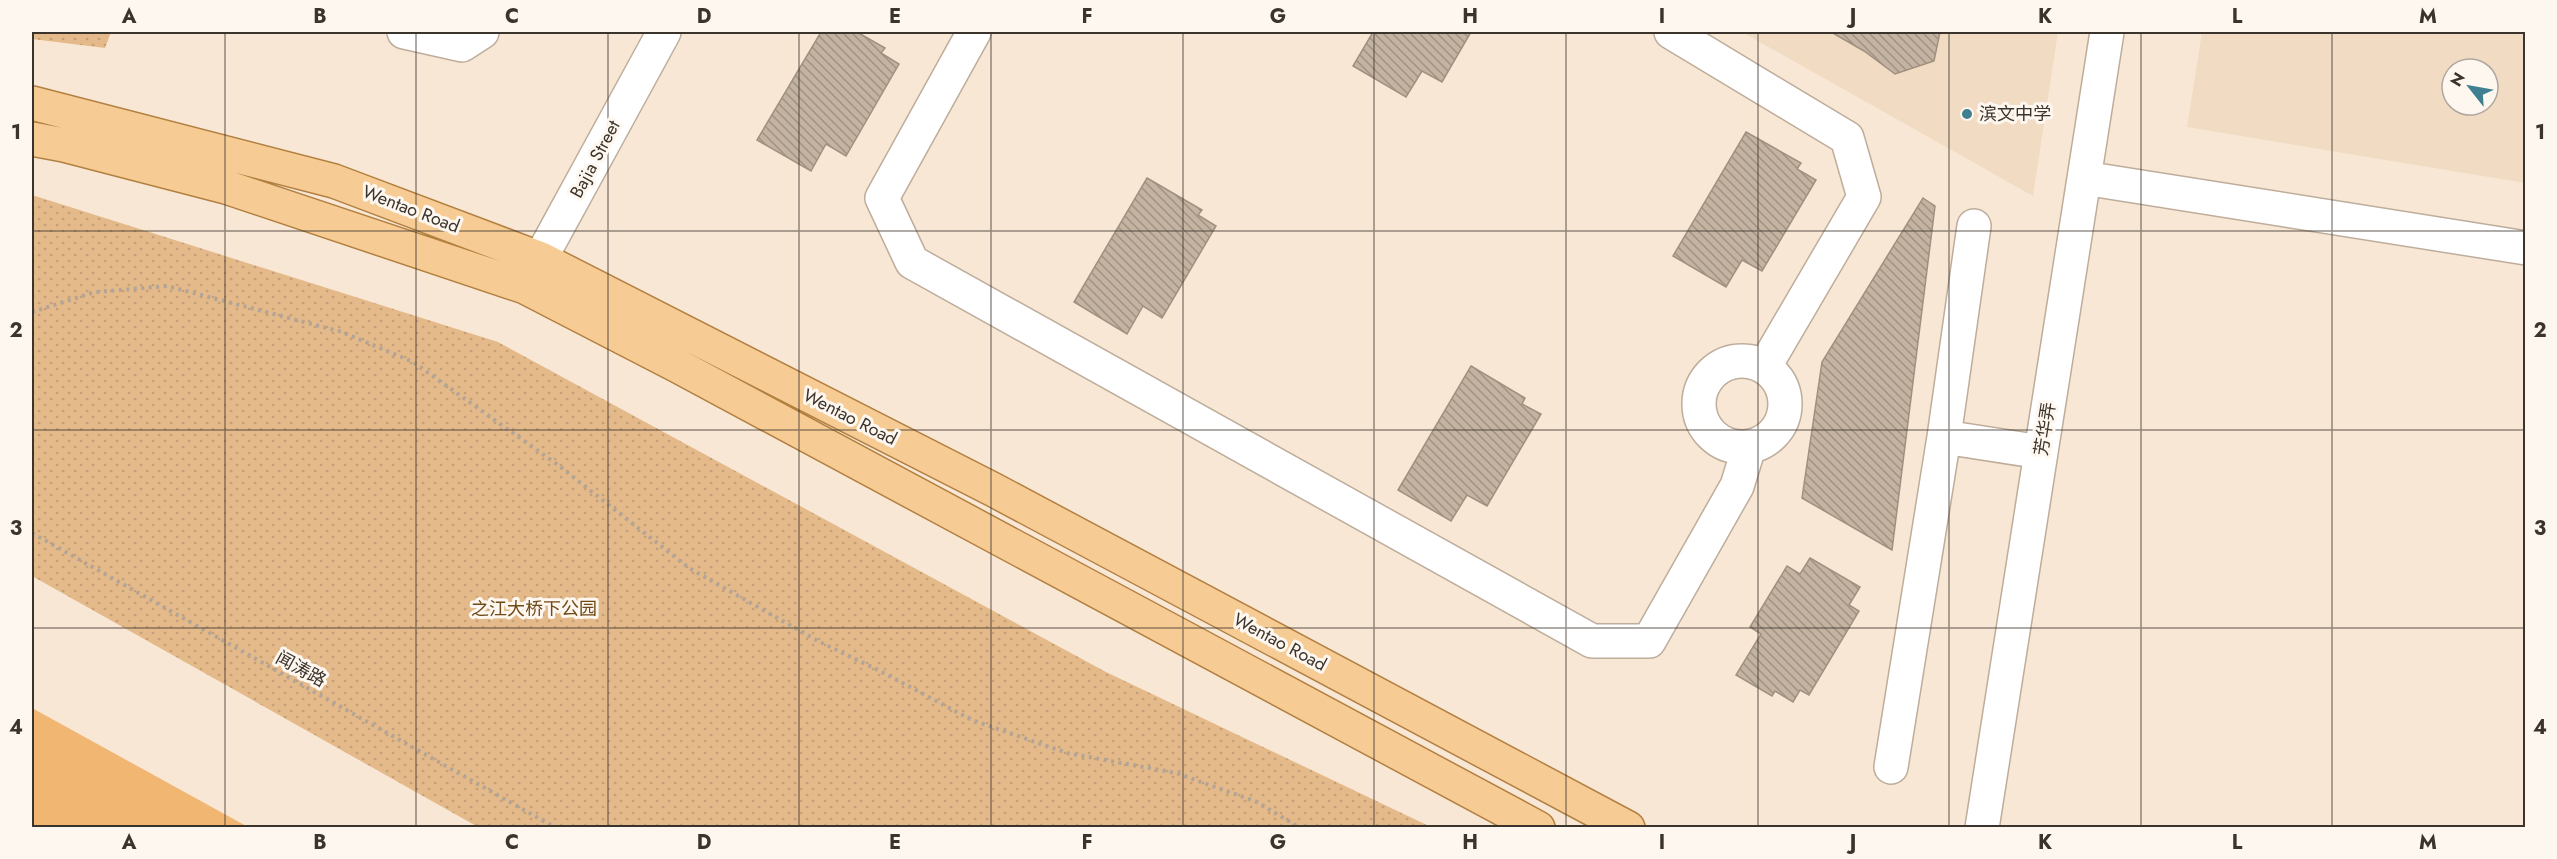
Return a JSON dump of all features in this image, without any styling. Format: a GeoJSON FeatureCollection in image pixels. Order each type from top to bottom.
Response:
{"type":"FeatureCollection","features":[{"type":"Feature","properties":{"kind":"main road","name":"Wentao Road"},"geometry":{"type":"LineString","coordinates":[[32,103],[334,181],[541,259],[1005,496],[1628,828]]}},
{"type":"Feature","properties":{"kind":"main road","name":"Wentao Road"},"geometry":{"type":"LineString","coordinates":[[32,140],[64,145],[226,187],[525,287],[678,366],[1538,828]]}},
{"type":"Feature","properties":{"kind":"street"},"geometry":{"type":"LineString","coordinates":[[404,32],[462,45],[482,32]]}},
{"type":"Feature","properties":{"kind":"street","name":"Bajia Street"},"geometry":{"type":"LineString","coordinates":[[525,287],[664,32]]}},
{"type":"Feature","properties":{"kind":"street"},"geometry":{"type":"LineString","coordinates":[[974,32],[882,198],[912,262],[1592,641],[1649,641],[1737,486],[1749,447]]}},
{"type":"Feature","properties":{"kind":"street"},"geometry":{"type":"LineString","coordinates":[[1671,32],[1847,138],[1864,197],[1765,366]]}},
{"type":"Feature","properties":{"kind":"street","name":"芳华弄"},"geometry":{"type":"LineString","coordinates":[[1982,828],[2108,32]]}},
{"type":"Feature","properties":{"kind":"street"},"geometry":{"type":"LineString","coordinates":[[2084,178],[2526,248]]}},
{"type":"Feature","properties":{"kind":"street"},"geometry":{"type":"LineString","coordinates":[[1891,767],[1944,437],[1974,226]]}},
{"type":"Feature","properties":{"kind":"street"},"geometry":{"type":"LineString","coordinates":[[1735,360],[1750,360],[1765,366],[1776,376],[1784,389],[1786,404],[1784,419],[1776,432],[1764,442],[1749,447],[1734,447],[1720,441],[1708,432],[1701,418],[1698,403],[1701,388],[1709,375],[1735,360]]}},
{"type":"Feature","properties":{"kind":"street"},"geometry":{"type":"LineString","coordinates":[[1944,437],[2041,452]]}},
{"type":"Feature","properties":{"kind":"path"},"geometry":{"type":"LineString","coordinates":[[32,312],[95,292],[167,286],[342,332],[413,362],[558,465],[688,568],[818,641],[972,720],[1067,753],[1176,773],[1257,802],[1300,828]]}},
{"type":"Feature","properties":{"kind":"path","name":"闻涛路"},"geometry":{"type":"LineString","coordinates":[[32,533],[556,828]]}},
{"type":"Feature","properties":{"kind":"shaded area","name":"滨文中学"},"geometry":{"type":"Polygon","coordinates":[[[1742,32],[2058,32],[2033,196],[1742,32]]]}},
{"type":"Feature","properties":{"kind":"shaded area"},"geometry":{"type":"Polygon","coordinates":[[[2202,32],[2525,32],[2525,183],[2187,127],[2202,32]]]}},
{"type":"Feature","properties":{"kind":"shaded area"},"geometry":{"type":"Polygon","coordinates":[[[32,708],[248,827],[32,827],[32,708]]]}},
{"type":"Feature","properties":{"kind":"green space"},"geometry":{"type":"Polygon","coordinates":[[[32,32],[111,32],[105,48],[32,39],[32,32]]]}},
{"type":"Feature","properties":{"kind":"green space","name":"之江大桥下公园"},"geometry":{"type":"Polygon","coordinates":[[[32,195],[498,342],[1106,672],[1431,827],[478,827],[32,576],[32,195]]]}},
{"type":"Feature","properties":{"kind":"building"},"geometry":{"type":"Polygon","coordinates":[[[821,32],[857,32],[885,48],[881,53],[899,64],[846,156],[826,144],[811,171],[757,140],[821,32]]]}},
{"type":"Feature","properties":{"kind":"building"},"geometry":{"type":"Polygon","coordinates":[[[1373,32],[1471,32],[1442,82],[1422,71],[1406,97],[1353,66],[1373,32]]]}},
{"type":"Feature","properties":{"kind":"building"},"geometry":{"type":"Polygon","coordinates":[[[1831,32],[1940,32],[1934,61],[1895,74],[1864,51],[1831,32]]]}},
{"type":"Feature","properties":{"kind":"building"},"geometry":{"type":"Polygon","coordinates":[[[1746,132],[1801,163],[1797,169],[1816,180],[1762,271],[1742,260],[1726,287],[1673,256],[1746,132]]]}},
{"type":"Feature","properties":{"kind":"building"},"geometry":{"type":"Polygon","coordinates":[[[1147,178],[1202,210],[1198,215],[1216,226],[1162,318],[1143,306],[1127,334],[1074,302],[1147,178]]]}},
{"type":"Feature","properties":{"kind":"building"},"geometry":{"type":"Polygon","coordinates":[[[1923,198],[1935,206],[1892,550],[1802,498],[1822,362],[1923,198]]]}},
{"type":"Feature","properties":{"kind":"building"},"geometry":{"type":"Polygon","coordinates":[[[1471,366],[1525,398],[1522,404],[1541,414],[1487,506],[1467,495],[1451,521],[1398,490],[1471,366]]]}},
{"type":"Feature","properties":{"kind":"building"},"geometry":{"type":"Polygon","coordinates":[[[1810,558],[1860,587],[1849,605],[1859,611],[1809,695],[1800,690],[1793,702],[1775,691],[1772,696],[1736,675],[1761,634],[1750,627],[1787,566],[1800,574],[1810,558]]]}},
{"type":"Feature","properties":{"kind":"place","name":"滨文中学"},"geometry":{"type":"Point","coordinates":[1967,114]}}]}
